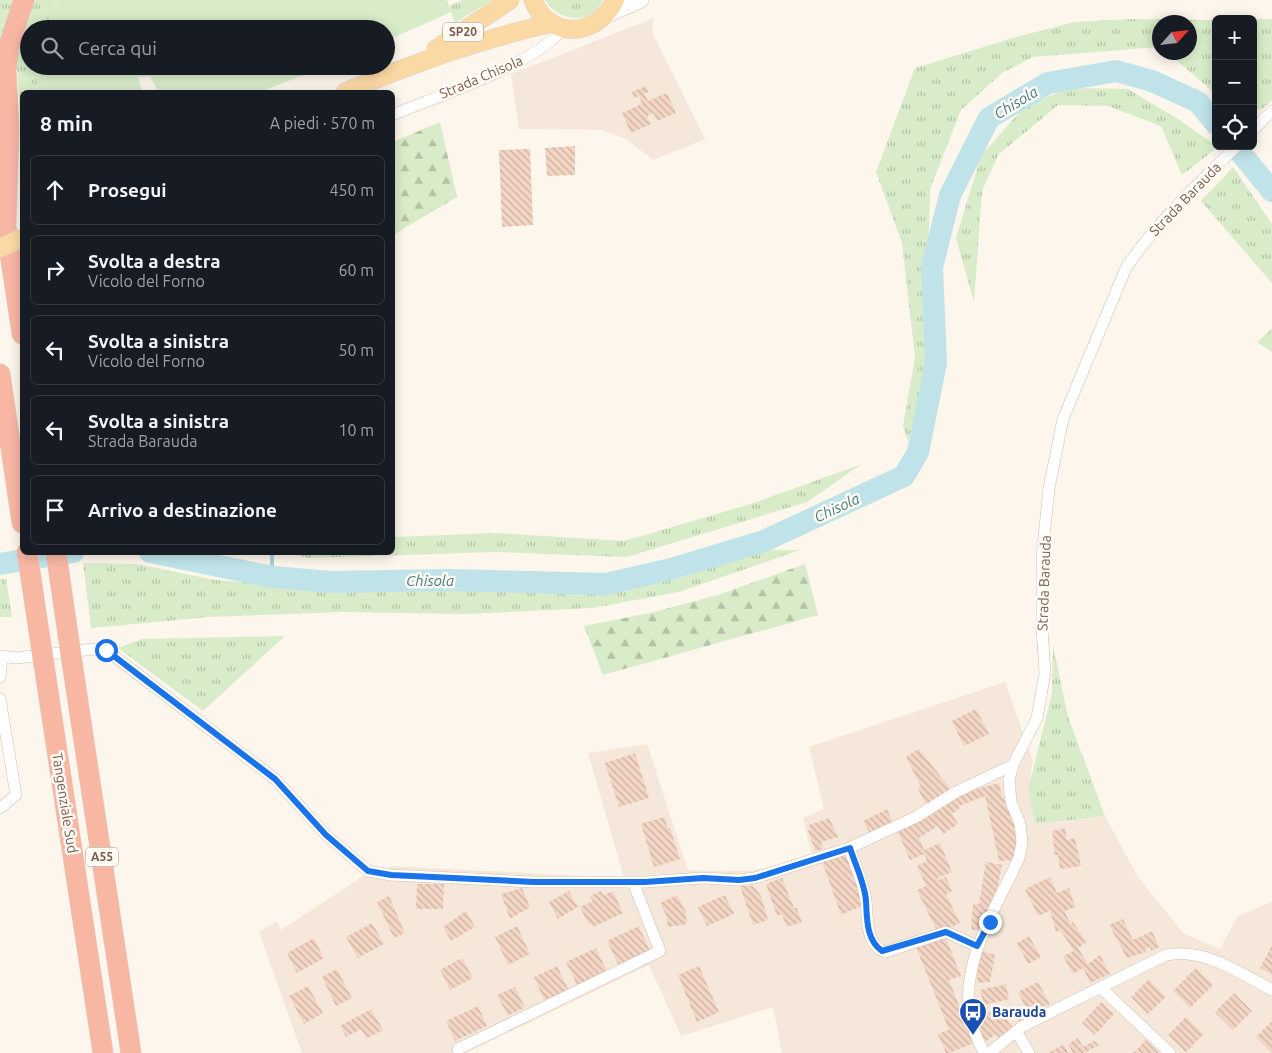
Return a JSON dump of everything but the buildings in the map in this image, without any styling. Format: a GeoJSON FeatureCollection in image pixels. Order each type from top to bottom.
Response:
{"type":"FeatureCollection","features":[{"type":"Feature","properties":{"kind":"highway"},"geometry":{"type":"LineString","coordinates":[[6,224],[8,129],[6,70],[9,45],[24,0]]}},
{"type":"Feature","properties":{"kind":"highway"},"geometry":{"type":"LineString","coordinates":[[0,185],[20,320]]}},
{"type":"Feature","properties":{"kind":"highway"},"geometry":{"type":"LineString","coordinates":[[0,374],[20,508]]}},
{"type":"Feature","properties":{"kind":"highway","name":"Tangenziale Sud"},"geometry":{"type":"LineString","coordinates":[[27,555],[103,1053]]}},
{"type":"Feature","properties":{"kind":"highway","name":"Tangenziale Sud"},"geometry":{"type":"LineString","coordinates":[[56,555],[131,1053]]}},
{"type":"Feature","properties":{"kind":"main road","name":"SP20"},"geometry":{"type":"LineString","coordinates":[[414,63],[510,0]]}},
{"type":"Feature","properties":{"kind":"main road"},"geometry":{"type":"LineString","coordinates":[[534,0],[543,16],[557,26]]}},
{"type":"Feature","properties":{"kind":"main road"},"geometry":{"type":"LineString","coordinates":[[606,16],[615,0]]}},
{"type":"Feature","properties":{"kind":"main road","name":"SP20"},"geometry":{"type":"LineString","coordinates":[[395,71],[500,35],[557,26],[575,30],[588,27],[606,16],[641,0]]}},
{"type":"Feature","properties":{"kind":"main road","name":"SP20"},"geometry":{"type":"LineString","coordinates":[[350,90],[385,75]]}},
{"type":"Feature","properties":{"kind":"main road"},"geometry":{"type":"LineString","coordinates":[[0,248],[20,239]]}},
{"type":"Feature","properties":{"kind":"street","name":"Strada Chisola"},"geometry":{"type":"LineString","coordinates":[[395,115],[519,62],[549,45],[557,26]]}},
{"type":"Feature","properties":{"kind":"street"},"geometry":{"type":"LineString","coordinates":[[1257,126],[1272,111]]}},
{"type":"Feature","properties":{"kind":"street","name":"Strada Barauda"},"geometry":{"type":"LineString","coordinates":[[985,1053],[973,1027],[970,1012],[970,977],[977,946],[1020,858],[1022,842],[1020,824],[1011,802],[1009,780],[1013,765],[1037,718],[1045,673],[1042,628],[1042,557],[1049,488],[1063,418],[1126,268],[1141,246],[1175,207],[1232,150]]}},
{"type":"Feature","properties":{"kind":"street"},"geometry":{"type":"LineString","coordinates":[[0,677],[1,657],[16,658],[94,649],[106,650],[275,779],[326,835],[368,871],[391,875],[534,882],[634,882],[703,878],[739,880],[755,878],[850,848],[916,817],[956,792],[1013,765]]}},
{"type":"Feature","properties":{"kind":"street"},"geometry":{"type":"LineString","coordinates":[[0,699],[16,794],[0,808]]}},
{"type":"Feature","properties":{"kind":"street"},"geometry":{"type":"LineString","coordinates":[[850,848],[866,901],[866,915],[872,940],[876,947],[885,952],[946,932],[977,946]]}},
{"type":"Feature","properties":{"kind":"street"},"geometry":{"type":"LineString","coordinates":[[458,1049],[660,951],[634,882]]}},
{"type":"Feature","properties":{"kind":"street"},"geometry":{"type":"LineString","coordinates":[[989,1053],[1016,1031],[1166,955],[1182,952],[1209,957],[1272,990]]}},
{"type":"Feature","properties":{"kind":"street"},"geometry":{"type":"LineString","coordinates":[[1101,988],[1170,1053]]}},
{"type":"Feature","properties":{"kind":"street"},"geometry":{"type":"LineString","coordinates":[[1016,1031],[1029,1053]]}},
{"type":"Feature","properties":{"kind":"shaded area"},"geometry":{"type":"Polygon","coordinates":[[[654,18],[652,32],[705,139],[653,160],[626,139],[601,130],[519,129],[511,74],[654,18]]]}},
{"type":"Feature","properties":{"kind":"shaded area"},"geometry":{"type":"Polygon","coordinates":[[[1005,682],[1033,761],[1028,790],[1035,824],[1105,816],[1138,877],[1184,934],[1220,949],[1238,916],[1272,902],[1272,1053],[782,1053],[773,1007],[681,1036],[649,965],[466,1053],[302,1053],[259,932],[277,921],[281,930],[368,873],[378,876],[392,866],[624,878],[588,753],[647,744],[688,870],[750,871],[781,865],[811,854],[803,818],[824,809],[809,747],[1005,682]]]}},
{"type":"Feature","properties":{"kind":"green space"},"geometry":{"type":"Polygon","coordinates":[[[0,0],[17,0],[0,57],[0,0]]]}},
{"type":"Feature","properties":{"kind":"green space"},"geometry":{"type":"Polygon","coordinates":[[[34,0],[58,0],[49,20],[27,20],[34,0]]]}},
{"type":"Feature","properties":{"kind":"green space"},"geometry":{"type":"Polygon","coordinates":[[[58,0],[447,0],[451,12],[395,37],[395,20],[49,20],[58,0]]]}},
{"type":"Feature","properties":{"kind":"green space"},"geometry":{"type":"Polygon","coordinates":[[[462,0],[492,0],[455,23],[449,6],[462,0]]]}},
{"type":"Feature","properties":{"kind":"green space"},"geometry":{"type":"Polygon","coordinates":[[[545,0],[603,0],[590,14],[574,18],[558,13],[545,0]]]}},
{"type":"Feature","properties":{"kind":"green space"},"geometry":{"type":"Polygon","coordinates":[[[1152,19],[1152,48],[1033,57],[1002,73],[961,110],[930,189],[928,257],[929,362],[908,442],[903,426],[915,357],[902,243],[876,172],[915,68],[1020,36],[1075,22],[1152,19]]]}},
{"type":"Feature","properties":{"kind":"green space"},"geometry":{"type":"Polygon","coordinates":[[[1257,19],[1272,19],[1272,100],[1261,110],[1257,109],[1257,19]]]}},
{"type":"Feature","properties":{"kind":"green space"},"geometry":{"type":"Polygon","coordinates":[[[1197,20],[1212,20],[1212,91],[1176,60],[1197,60],[1197,20]]]}},
{"type":"Feature","properties":{"kind":"green space"},"geometry":{"type":"Polygon","coordinates":[[[20,42],[20,75],[36,75],[38,90],[20,90],[20,112],[16,54],[20,42]]]}},
{"type":"Feature","properties":{"kind":"green space"},"geometry":{"type":"Polygon","coordinates":[[[36,75],[304,75],[265,90],[157,90],[150,76],[138,77],[141,90],[38,90],[36,75]]]}},
{"type":"Feature","properties":{"kind":"green space"},"geometry":{"type":"Polygon","coordinates":[[[1068,88],[1128,89],[1178,119],[1212,143],[1212,150],[1214,150],[1182,175],[1161,126],[1108,106],[1058,105],[998,155],[982,191],[974,302],[956,238],[981,156],[1024,107],[1068,88]]]}},
{"type":"Feature","properties":{"kind":"green space"},"geometry":{"type":"Polygon","coordinates":[[[440,122],[457,197],[395,234],[395,141],[440,122]]]}},
{"type":"Feature","properties":{"kind":"green space"},"geometry":{"type":"Polygon","coordinates":[[[1233,167],[1272,224],[1272,283],[1201,201],[1233,167]]]}},
{"type":"Feature","properties":{"kind":"green space"},"geometry":{"type":"Polygon","coordinates":[[[1272,329],[1272,352],[1257,342],[1272,329]]]}},
{"type":"Feature","properties":{"kind":"green space"},"geometry":{"type":"Polygon","coordinates":[[[862,464],[807,502],[627,557],[494,552],[309,558],[295,555],[395,555],[395,537],[498,533],[624,541],[754,503],[862,464]]]}},
{"type":"Feature","properties":{"kind":"green space"},"geometry":{"type":"Polygon","coordinates":[[[768,550],[800,550],[679,592],[592,608],[466,614],[342,612],[209,617],[91,628],[83,563],[137,564],[215,580],[344,590],[470,589],[593,594],[676,579],[768,550]]]}},
{"type":"Feature","properties":{"kind":"green space"},"geometry":{"type":"Polygon","coordinates":[[[805,564],[818,615],[603,675],[584,626],[650,613],[718,595],[805,564]]]}},
{"type":"Feature","properties":{"kind":"green space"},"geometry":{"type":"Polygon","coordinates":[[[0,579],[6,579],[12,617],[0,617],[0,579]]]}},
{"type":"Feature","properties":{"kind":"green space"},"geometry":{"type":"Polygon","coordinates":[[[285,636],[203,711],[118,648],[142,639],[285,636]]]}},
{"type":"Feature","properties":{"kind":"green space"},"geometry":{"type":"Polygon","coordinates":[[[1053,645],[1068,717],[1105,816],[1035,824],[1028,790],[1052,693],[1053,645]]]}},
{"type":"Feature","properties":{"kind":"waterway","name":"Chisola"},"geometry":{"type":"LineString","coordinates":[[165,555],[272,577],[332,582],[447,580],[606,584],[671,569],[764,541],[904,476],[918,452],[936,363],[932,267],[950,195],[989,118],[1048,83],[1116,71],[1152,81],[1198,102],[1212,119]]}},
{"type":"Feature","properties":{"kind":"waterway","name":"Chisola"},"geometry":{"type":"LineString","coordinates":[[1238,150],[1272,191]]}},
{"type":"Feature","properties":{"kind":"waterway","name":"Chisola"},"geometry":{"type":"LineString","coordinates":[[0,564],[55,555]]}},
{"type":"Feature","properties":{"kind":"waterway"},"geometry":{"type":"LineString","coordinates":[[272,555],[272,577]]}},
{"type":"Feature","properties":{"kind":"place","name":"Barauda"},"geometry":{"type":"Point","coordinates":[973,1036]}},
{"type":"Feature","properties":{"kind":"route"},"geometry":{"type":"LineString","coordinates":[[106,650],[275,779],[326,835],[368,871],[391,875],[534,882],[645,882],[703,878],[739,880],[755,878],[850,848],[866,901],[865,909],[872,940],[876,947],[882,951],[885,952],[946,932],[977,946],[990,922]]}}]}
